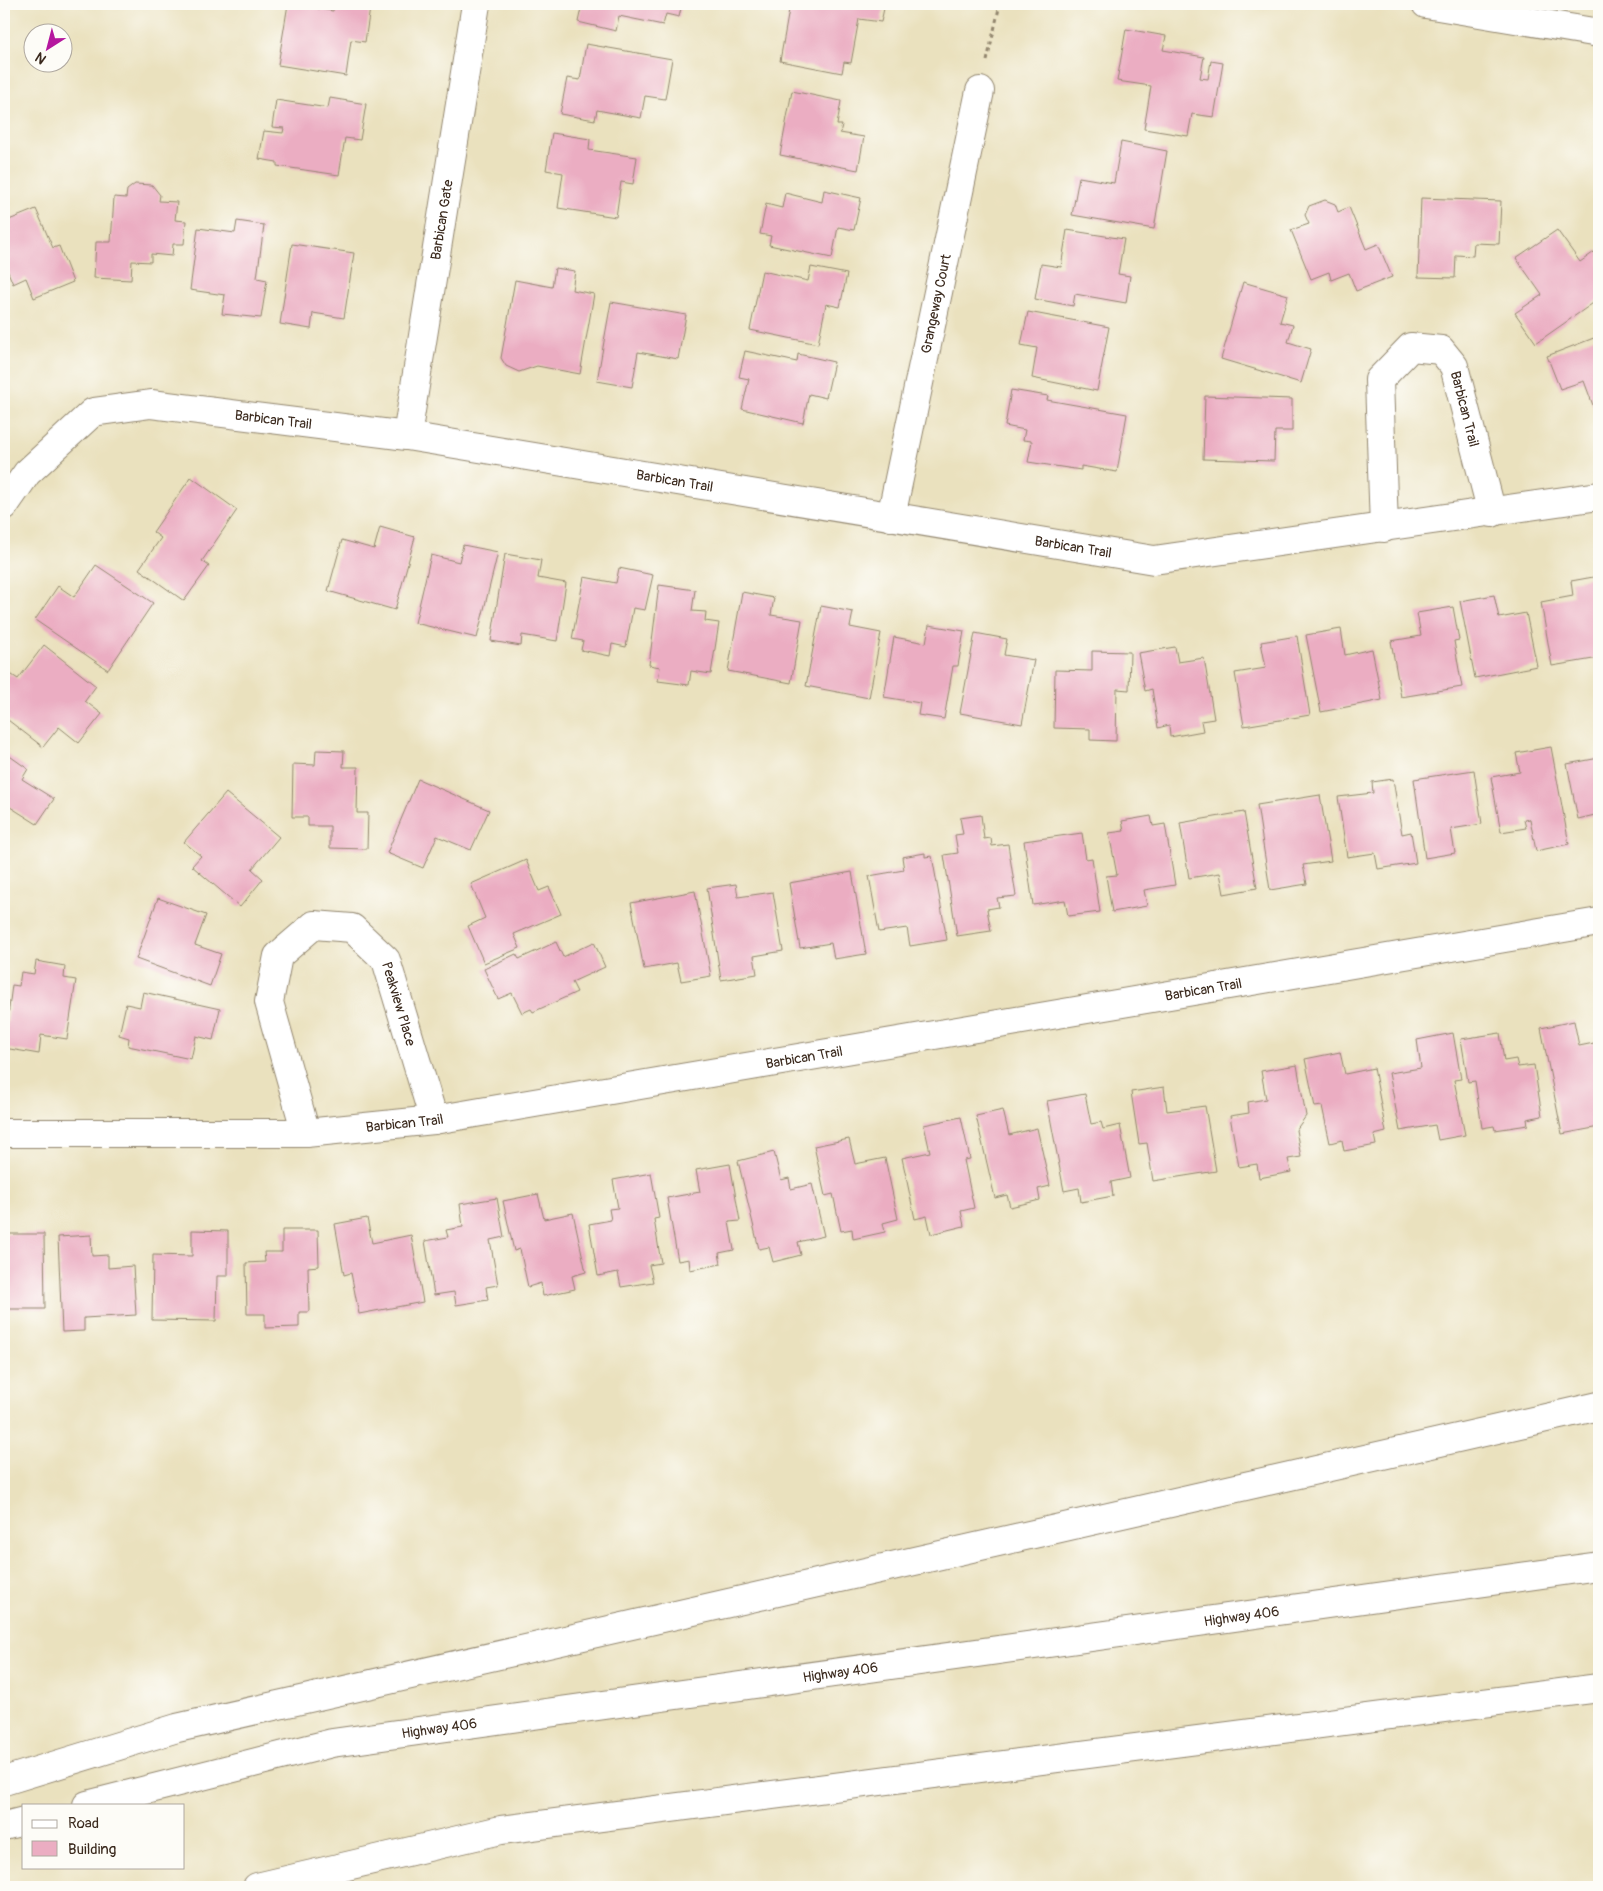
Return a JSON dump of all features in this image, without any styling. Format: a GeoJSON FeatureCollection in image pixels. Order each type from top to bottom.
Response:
{"type":"FeatureCollection","features":[{"type":"Feature","properties":{"kind":"main road","name":"Barbican Gate"},"geometry":{"type":"LineString","coordinates":[[407,436],[476,4]]}},
{"type":"Feature","properties":{"kind":"main road"},"geometry":{"type":"LineString","coordinates":[[1426,4],[1599,33]]}},
{"type":"Feature","properties":{"kind":"main road","name":"Grangeway Court"},"geometry":{"type":"LineString","coordinates":[[891,517],[980,91]]}},
{"type":"Feature","properties":{"kind":"main road","name":"Barbican Trail"},"geometry":{"type":"LineString","coordinates":[[1384,528],[1379,380],[1410,346],[1441,350],[1454,366],[1492,513]]}},
{"type":"Feature","properties":{"kind":"main road","name":"Barbican Trail"},"geometry":{"type":"LineString","coordinates":[[4,506],[27,473],[93,412],[151,404],[407,436],[1154,560],[1492,513],[1599,496]]}},
{"type":"Feature","properties":{"kind":"main road","name":"Barbican Trail"},"geometry":{"type":"LineString","coordinates":[[4,1133],[306,1133],[434,1120],[1599,922]]}},
{"type":"Feature","properties":{"kind":"main road","name":"Peakview Place"},"geometry":{"type":"LineString","coordinates":[[306,1133],[269,1002],[278,956],[314,926],[352,928],[386,960],[434,1120]]}},
{"type":"Feature","properties":{"kind":"main road"},"geometry":{"type":"LineString","coordinates":[[4,1782],[177,1728],[1599,1406]]}},
{"type":"Feature","properties":{"kind":"main road","name":"Highway 406"},"geometry":{"type":"LineString","coordinates":[[91,1804],[332,1743],[1599,1566]]}},
{"type":"Feature","properties":{"kind":"main road"},"geometry":{"type":"LineString","coordinates":[[257,1887],[501,1830],[1599,1688]]}},
{"type":"Feature","properties":{"kind":"main road"},"geometry":{"type":"LineString","coordinates":[[4,1826],[22,1822]]}},
{"type":"Feature","properties":{"kind":"path"},"geometry":{"type":"LineString","coordinates":[[980,91],[1000,4]]}},
{"type":"Feature","properties":{"kind":"building"},"geometry":{"type":"Polygon","coordinates":[[[288,4],[333,11],[334,4],[370,8],[365,42],[351,40],[346,76],[278,65],[288,4]]]}},
{"type":"Feature","properties":{"kind":"building"},"geometry":{"type":"Polygon","coordinates":[[[582,4],[682,4],[679,17],[666,14],[663,25],[619,16],[616,31],[578,22],[582,4]]]}},
{"type":"Feature","properties":{"kind":"building"},"geometry":{"type":"Polygon","coordinates":[[[790,4],[885,4],[881,22],[859,19],[851,63],[844,62],[842,73],[780,61],[790,4]]]}},
{"type":"Feature","properties":{"kind":"building"},"geometry":{"type":"Polygon","coordinates":[[[1126,29],[1166,36],[1163,50],[1204,57],[1200,78],[1208,79],[1211,61],[1223,63],[1214,117],[1192,114],[1188,136],[1144,129],[1151,86],[1117,81],[1126,29]]]}},
{"type":"Feature","properties":{"kind":"building"},"geometry":{"type":"Polygon","coordinates":[[[586,44],[672,59],[665,99],[645,96],[641,118],[597,110],[595,120],[560,114],[567,78],[580,80],[586,44]]]}},
{"type":"Feature","properties":{"kind":"building"},"geometry":{"type":"Polygon","coordinates":[[[792,91],[841,101],[837,125],[842,125],[840,133],[864,137],[858,170],[780,155],[792,91]]]}},
{"type":"Feature","properties":{"kind":"building"},"geometry":{"type":"Polygon","coordinates":[[[330,98],[366,104],[360,140],[345,138],[339,175],[277,166],[277,162],[259,159],[264,131],[283,133],[284,128],[272,127],[276,100],[328,108],[330,98]]]}},
{"type":"Feature","properties":{"kind":"building"},"geometry":{"type":"Polygon","coordinates":[[[552,133],[590,139],[589,150],[637,157],[633,184],[621,182],[616,217],[558,208],[563,173],[546,170],[552,133]]]}},
{"type":"Feature","properties":{"kind":"building"},"geometry":{"type":"Polygon","coordinates":[[[1121,142],[1167,151],[1154,229],[1072,215],[1079,177],[1114,183],[1121,142]]]}},
{"type":"Feature","properties":{"kind":"building"},"geometry":{"type":"Polygon","coordinates":[[[135,184],[152,185],[160,195],[159,201],[177,202],[175,220],[186,221],[184,244],[173,244],[172,256],[151,254],[151,262],[132,261],[131,280],[94,278],[96,242],[111,242],[114,197],[126,198],[127,190],[135,184]]]}},
{"type":"Feature","properties":{"kind":"building"},"geometry":{"type":"Polygon","coordinates":[[[824,190],[861,198],[854,230],[838,227],[832,258],[769,245],[771,236],[760,234],[766,204],[782,208],[785,193],[822,202],[824,190]]]}},
{"type":"Feature","properties":{"kind":"building"},"geometry":{"type":"Polygon","coordinates":[[[1421,198],[1501,201],[1499,244],[1474,243],[1473,256],[1456,255],[1455,278],[1418,277],[1421,198]]]}},
{"type":"Feature","properties":{"kind":"building"},"geometry":{"type":"Polygon","coordinates":[[[1325,200],[1335,204],[1338,212],[1349,207],[1366,249],[1378,244],[1392,277],[1356,291],[1349,273],[1331,280],[1329,272],[1311,279],[1291,230],[1309,224],[1305,215],[1309,206],[1325,200]]]}},
{"type":"Feature","properties":{"kind":"building"},"geometry":{"type":"Polygon","coordinates":[[[36,209],[53,248],[59,246],[73,282],[34,298],[26,278],[13,284],[8,272],[4,274],[4,222],[36,209]]]}},
{"type":"Feature","properties":{"kind":"building"},"geometry":{"type":"Polygon","coordinates":[[[237,221],[264,225],[257,278],[267,280],[261,318],[222,314],[225,295],[190,290],[198,228],[235,233],[237,221]]]}},
{"type":"Feature","properties":{"kind":"building"},"geometry":{"type":"Polygon","coordinates":[[[1067,230],[1124,239],[1118,274],[1130,276],[1126,303],[1075,294],[1073,306],[1035,299],[1041,264],[1061,267],[1067,230]]]}},
{"type":"Feature","properties":{"kind":"building"},"geometry":{"type":"Polygon","coordinates":[[[1557,230],[1580,262],[1597,250],[1599,253],[1599,299],[1536,343],[1515,313],[1542,295],[1516,258],[1557,230]]]}},
{"type":"Feature","properties":{"kind":"building"},"geometry":{"type":"Polygon","coordinates":[[[292,244],[354,253],[344,318],[313,313],[311,329],[280,324],[292,244]]]}},
{"type":"Feature","properties":{"kind":"building"},"geometry":{"type":"Polygon","coordinates":[[[811,267],[847,274],[840,307],[826,304],[818,344],[750,330],[762,271],[808,281],[811,267]]]}},
{"type":"Feature","properties":{"kind":"building"},"geometry":{"type":"Polygon","coordinates":[[[555,268],[575,271],[572,290],[594,294],[580,374],[537,366],[519,372],[506,366],[501,358],[515,280],[552,287],[555,268]]]}},
{"type":"Feature","properties":{"kind":"building"},"geometry":{"type":"Polygon","coordinates":[[[1243,282],[1288,295],[1280,322],[1293,325],[1288,342],[1311,349],[1301,383],[1221,359],[1243,282]]]}},
{"type":"Feature","properties":{"kind":"building"},"geometry":{"type":"Polygon","coordinates":[[[611,302],[686,315],[678,359],[638,352],[632,387],[597,381],[611,302]]]}},
{"type":"Feature","properties":{"kind":"building"},"geometry":{"type":"Polygon","coordinates":[[[1028,312],[1109,327],[1097,391],[1032,378],[1037,348],[1021,345],[1028,312]]]}},
{"type":"Feature","properties":{"kind":"building"},"geometry":{"type":"Polygon","coordinates":[[[1599,336],[1599,406],[1594,408],[1584,381],[1560,389],[1547,356],[1599,336]]]}},
{"type":"Feature","properties":{"kind":"building"},"geometry":{"type":"Polygon","coordinates":[[[745,351],[797,362],[798,354],[834,362],[826,398],[809,394],[803,423],[742,409],[749,379],[739,377],[745,351]]]}},
{"type":"Feature","properties":{"kind":"building"},"geometry":{"type":"Polygon","coordinates":[[[1011,390],[1048,396],[1047,400],[1127,414],[1117,472],[1081,466],[1081,470],[1028,462],[1032,441],[1023,440],[1025,430],[1005,426],[1011,390]]]}},
{"type":"Feature","properties":{"kind":"building"},"geometry":{"type":"Polygon","coordinates":[[[1205,396],[1292,399],[1292,431],[1275,431],[1274,461],[1203,459],[1205,396]]]}},
{"type":"Feature","properties":{"kind":"building"},"geometry":{"type":"Polygon","coordinates":[[[191,477],[237,510],[202,561],[209,566],[184,601],[139,569],[161,538],[153,532],[191,477]]]}},
{"type":"Feature","properties":{"kind":"building"},"geometry":{"type":"Polygon","coordinates":[[[380,527],[415,537],[395,610],[328,591],[342,540],[374,549],[380,527]]]}},
{"type":"Feature","properties":{"kind":"building"},"geometry":{"type":"Polygon","coordinates":[[[463,545],[498,552],[477,638],[415,623],[431,555],[459,562],[463,545]]]}},
{"type":"Feature","properties":{"kind":"building"},"geometry":{"type":"Polygon","coordinates":[[[505,554],[541,560],[538,578],[566,583],[557,641],[522,635],[521,646],[491,641],[505,554]]]}},
{"type":"Feature","properties":{"kind":"building"},"geometry":{"type":"Polygon","coordinates":[[[96,565],[153,603],[108,670],[35,620],[58,586],[74,597],[96,565]]]}},
{"type":"Feature","properties":{"kind":"building"},"geometry":{"type":"Polygon","coordinates":[[[619,568],[653,575],[645,610],[633,608],[626,647],[612,644],[610,656],[581,650],[583,641],[572,639],[584,577],[616,583],[619,568]]]}},
{"type":"Feature","properties":{"kind":"building"},"geometry":{"type":"Polygon","coordinates":[[[1599,576],[1599,658],[1552,666],[1541,602],[1573,596],[1571,581],[1599,576]]]}},
{"type":"Feature","properties":{"kind":"building"},"geometry":{"type":"Polygon","coordinates":[[[659,585],[695,590],[692,611],[706,612],[705,621],[719,623],[711,674],[691,671],[689,685],[658,681],[660,667],[649,665],[659,585]]]}},
{"type":"Feature","properties":{"kind":"building"},"geometry":{"type":"Polygon","coordinates":[[[742,592],[774,598],[771,615],[802,620],[791,683],[728,671],[742,592]]]}},
{"type":"Feature","properties":{"kind":"building"},"geometry":{"type":"Polygon","coordinates":[[[1494,595],[1499,618],[1526,613],[1537,666],[1475,678],[1460,601],[1494,595]]]}},
{"type":"Feature","properties":{"kind":"building"},"geometry":{"type":"Polygon","coordinates":[[[821,606],[853,612],[850,627],[881,633],[869,698],[806,686],[821,606]]]}},
{"type":"Feature","properties":{"kind":"building"},"geometry":{"type":"Polygon","coordinates":[[[1453,607],[1459,640],[1454,641],[1462,687],[1401,697],[1391,641],[1421,636],[1417,613],[1453,607]]]}},
{"type":"Feature","properties":{"kind":"building"},"geometry":{"type":"Polygon","coordinates":[[[929,625],[964,631],[958,666],[953,666],[944,719],[918,715],[920,703],[884,697],[894,637],[926,643],[929,625]]]}},
{"type":"Feature","properties":{"kind":"building"},"geometry":{"type":"Polygon","coordinates":[[[1341,629],[1345,655],[1372,649],[1382,700],[1321,712],[1306,635],[1341,629]]]}},
{"type":"Feature","properties":{"kind":"building"},"geometry":{"type":"Polygon","coordinates":[[[975,633],[1007,639],[1004,655],[1034,660],[1022,724],[960,713],[975,633]]]}},
{"type":"Feature","properties":{"kind":"building"},"geometry":{"type":"Polygon","coordinates":[[[1297,636],[1310,715],[1244,726],[1235,673],[1266,668],[1261,642],[1297,636]]]}},
{"type":"Feature","properties":{"kind":"building"},"geometry":{"type":"Polygon","coordinates":[[[44,645],[96,686],[85,701],[102,714],[79,743],[59,727],[43,747],[4,717],[4,680],[9,673],[18,679],[44,645]]]}},
{"type":"Feature","properties":{"kind":"building"},"geometry":{"type":"Polygon","coordinates":[[[1175,647],[1178,662],[1204,658],[1214,719],[1201,721],[1203,731],[1170,737],[1169,725],[1158,728],[1152,689],[1145,691],[1138,653],[1175,647]]]}},
{"type":"Feature","properties":{"kind":"building"},"geometry":{"type":"Polygon","coordinates":[[[1092,651],[1130,652],[1129,690],[1117,689],[1116,741],[1090,740],[1090,729],[1054,728],[1055,670],[1092,671],[1092,651]]]}},
{"type":"Feature","properties":{"kind":"building"},"geometry":{"type":"Polygon","coordinates":[[[1551,747],[1569,844],[1536,851],[1530,819],[1524,820],[1526,828],[1501,832],[1491,777],[1520,772],[1516,753],[1551,747]]]}},
{"type":"Feature","properties":{"kind":"building"},"geometry":{"type":"Polygon","coordinates":[[[316,750],[344,751],[343,767],[358,767],[357,813],[368,813],[367,849],[330,848],[330,826],[308,826],[308,817],[292,817],[293,764],[315,765],[316,750]]]}},
{"type":"Feature","properties":{"kind":"building"},"geometry":{"type":"Polygon","coordinates":[[[4,752],[28,769],[22,779],[54,799],[37,824],[7,805],[4,810],[4,752]]]}},
{"type":"Feature","properties":{"kind":"building"},"geometry":{"type":"Polygon","coordinates":[[[1599,758],[1599,814],[1578,819],[1567,764],[1599,758]]]}},
{"type":"Feature","properties":{"kind":"building"},"geometry":{"type":"Polygon","coordinates":[[[1474,770],[1482,824],[1451,829],[1455,853],[1425,858],[1414,779],[1474,770]]]}},
{"type":"Feature","properties":{"kind":"building"},"geometry":{"type":"Polygon","coordinates":[[[418,779],[489,810],[471,850],[437,836],[423,868],[387,853],[418,779]]]}},
{"type":"Feature","properties":{"kind":"building"},"geometry":{"type":"Polygon","coordinates":[[[1393,779],[1402,834],[1411,832],[1416,863],[1378,869],[1375,853],[1347,857],[1338,797],[1373,793],[1372,782],[1393,779]]]}},
{"type":"Feature","properties":{"kind":"building"},"geometry":{"type":"Polygon","coordinates":[[[226,793],[279,837],[252,869],[263,879],[240,907],[192,866],[201,856],[184,842],[226,793]]]}},
{"type":"Feature","properties":{"kind":"building"},"geometry":{"type":"Polygon","coordinates":[[[1320,795],[1331,861],[1303,865],[1307,884],[1270,890],[1257,805],[1320,795]]]}},
{"type":"Feature","properties":{"kind":"building"},"geometry":{"type":"Polygon","coordinates":[[[1244,812],[1257,888],[1224,894],[1220,873],[1189,878],[1180,823],[1244,812]]]}},
{"type":"Feature","properties":{"kind":"building"},"geometry":{"type":"Polygon","coordinates":[[[981,815],[984,839],[991,838],[992,846],[1008,844],[1016,896],[997,898],[999,907],[987,909],[991,931],[957,936],[944,855],[958,853],[955,835],[963,834],[960,818],[981,815]]]}},
{"type":"Feature","properties":{"kind":"building"},"geometry":{"type":"Polygon","coordinates":[[[1151,816],[1153,826],[1165,824],[1175,885],[1144,890],[1147,906],[1112,912],[1106,876],[1117,875],[1109,833],[1124,831],[1122,821],[1151,816]]]}},
{"type":"Feature","properties":{"kind":"building"},"geometry":{"type":"Polygon","coordinates":[[[1082,833],[1086,859],[1092,858],[1100,912],[1068,916],[1065,900],[1033,905],[1024,841],[1082,833]]]}},
{"type":"Feature","properties":{"kind":"building"},"geometry":{"type":"Polygon","coordinates":[[[925,853],[925,857],[932,856],[947,940],[910,946],[907,928],[879,932],[869,876],[904,870],[902,857],[925,853]]]}},
{"type":"Feature","properties":{"kind":"building"},"geometry":{"type":"Polygon","coordinates":[[[526,860],[539,891],[549,887],[561,914],[514,934],[520,948],[484,963],[468,926],[485,918],[471,884],[526,860]]]}},
{"type":"Feature","properties":{"kind":"building"},"geometry":{"type":"Polygon","coordinates":[[[852,872],[866,954],[834,959],[831,943],[800,948],[789,883],[852,872]]]}},
{"type":"Feature","properties":{"kind":"building"},"geometry":{"type":"Polygon","coordinates":[[[736,884],[738,897],[773,892],[783,951],[754,956],[757,974],[721,980],[707,888],[736,884]]]}},
{"type":"Feature","properties":{"kind":"building"},"geometry":{"type":"Polygon","coordinates":[[[695,891],[711,976],[681,981],[677,963],[644,969],[631,903],[695,891]]]}},
{"type":"Feature","properties":{"kind":"building"},"geometry":{"type":"Polygon","coordinates":[[[158,898],[206,915],[195,945],[221,954],[210,986],[136,959],[158,898]]]}},
{"type":"Feature","properties":{"kind":"building"},"geometry":{"type":"Polygon","coordinates":[[[556,942],[563,957],[594,942],[605,967],[572,982],[577,992],[533,1012],[531,1009],[522,1013],[512,993],[498,999],[484,969],[516,954],[519,959],[556,942]]]}},
{"type":"Feature","properties":{"kind":"building"},"geometry":{"type":"Polygon","coordinates":[[[36,961],[65,966],[64,978],[76,980],[67,1039],[41,1035],[39,1054],[4,1048],[12,985],[19,986],[21,972],[34,974],[36,961]]]}},
{"type":"Feature","properties":{"kind":"building"},"geometry":{"type":"Polygon","coordinates":[[[143,992],[220,1009],[213,1040],[196,1036],[191,1059],[128,1046],[129,1038],[119,1035],[126,1004],[140,1007],[143,992]]]}},
{"type":"Feature","properties":{"kind":"building"},"geometry":{"type":"Polygon","coordinates":[[[1574,1021],[1579,1046],[1599,1042],[1599,1127],[1562,1134],[1541,1028],[1574,1021]]]}},
{"type":"Feature","properties":{"kind":"building"},"geometry":{"type":"Polygon","coordinates":[[[1453,1033],[1461,1079],[1454,1080],[1465,1135],[1438,1140],[1435,1125],[1400,1131],[1389,1073],[1421,1068],[1417,1040],[1453,1033]]]}},
{"type":"Feature","properties":{"kind":"building"},"geometry":{"type":"Polygon","coordinates":[[[1500,1033],[1504,1061],[1516,1059],[1518,1067],[1534,1065],[1542,1116],[1527,1119],[1528,1125],[1495,1130],[1494,1126],[1482,1128],[1475,1081],[1468,1082],[1461,1039],[1500,1033]]]}},
{"type":"Feature","properties":{"kind":"building"},"geometry":{"type":"Polygon","coordinates":[[[1340,1052],[1345,1074],[1374,1068],[1386,1132],[1374,1135],[1376,1145],[1344,1151],[1342,1140],[1330,1143],[1322,1106],[1315,1107],[1305,1059],[1340,1052]]]}},
{"type":"Feature","properties":{"kind":"building"},"geometry":{"type":"Polygon","coordinates":[[[1297,1065],[1306,1116],[1296,1130],[1301,1157],[1288,1159],[1291,1172],[1259,1178],[1257,1164],[1239,1167],[1230,1116],[1249,1113],[1248,1102],[1266,1099],[1261,1071],[1297,1065]]]}},
{"type":"Feature","properties":{"kind":"building"},"geometry":{"type":"Polygon","coordinates":[[[1164,1087],[1167,1111],[1205,1106],[1216,1171],[1153,1181],[1147,1143],[1139,1144],[1131,1092],[1164,1087]]]}},
{"type":"Feature","properties":{"kind":"building"},"geometry":{"type":"Polygon","coordinates":[[[1085,1094],[1091,1124],[1101,1122],[1103,1129],[1120,1125],[1130,1178],[1111,1182],[1113,1196],[1081,1202],[1079,1188],[1064,1191],[1047,1101],[1085,1094]]]}},
{"type":"Feature","properties":{"kind":"building"},"geometry":{"type":"Polygon","coordinates":[[[1003,1110],[1009,1135],[1037,1128],[1050,1186],[1038,1189],[1040,1200],[1010,1207],[1007,1195],[995,1198],[976,1116],[1003,1110]]]}},
{"type":"Feature","properties":{"kind":"building"},"geometry":{"type":"Polygon","coordinates":[[[961,1117],[970,1159],[964,1160],[974,1208],[961,1211],[964,1226],[931,1234],[927,1216],[915,1219],[902,1158],[930,1152],[924,1125],[961,1117]]]}},
{"type":"Feature","properties":{"kind":"building"},"geometry":{"type":"Polygon","coordinates":[[[849,1139],[855,1164],[885,1158],[898,1219],[883,1223],[885,1232],[853,1239],[852,1229],[841,1231],[833,1194],[825,1196],[814,1146],[849,1139]]]}},
{"type":"Feature","properties":{"kind":"building"},"geometry":{"type":"Polygon","coordinates":[[[774,1152],[781,1180],[789,1178],[791,1189],[812,1184],[824,1236],[798,1242],[801,1255],[773,1262],[769,1247],[759,1249],[738,1161],[774,1152]]]}},
{"type":"Feature","properties":{"kind":"building"},"geometry":{"type":"Polygon","coordinates":[[[730,1164],[740,1221],[729,1222],[734,1250],[719,1253],[721,1264],[690,1270],[689,1259],[678,1261],[667,1198],[700,1192],[696,1170],[730,1164]]]}},
{"type":"Feature","properties":{"kind":"building"},"geometry":{"type":"Polygon","coordinates":[[[651,1173],[659,1218],[654,1219],[661,1263],[649,1265],[653,1282],[621,1287],[618,1272],[598,1276],[589,1224],[611,1220],[609,1209],[618,1208],[613,1180],[651,1173]]]}},
{"type":"Feature","properties":{"kind":"building"},"geometry":{"type":"Polygon","coordinates":[[[538,1194],[544,1219],[573,1213],[586,1272],[572,1276],[575,1289],[543,1296],[541,1283],[528,1287],[520,1249],[514,1251],[503,1201],[538,1194]]]}},
{"type":"Feature","properties":{"kind":"building"},"geometry":{"type":"Polygon","coordinates":[[[497,1198],[504,1237],[490,1240],[498,1285],[486,1287],[488,1300],[456,1305],[454,1292],[434,1295],[425,1241],[448,1237],[446,1230],[463,1227],[460,1204],[497,1198]]]}},
{"type":"Feature","properties":{"kind":"building"},"geometry":{"type":"Polygon","coordinates":[[[367,1218],[372,1243],[411,1235],[423,1302],[359,1314],[351,1273],[344,1275],[335,1224],[367,1218]]]}},
{"type":"Feature","properties":{"kind":"building"},"geometry":{"type":"Polygon","coordinates":[[[192,1230],[228,1231],[228,1276],[217,1276],[216,1321],[152,1320],[153,1255],[192,1256],[192,1230]]]}},
{"type":"Feature","properties":{"kind":"building"},"geometry":{"type":"Polygon","coordinates":[[[282,1230],[318,1230],[319,1266],[308,1267],[309,1312],[299,1312],[299,1327],[265,1328],[265,1314],[247,1314],[246,1263],[265,1262],[264,1252],[282,1252],[282,1230]]]}},
{"type":"Feature","properties":{"kind":"building"},"geometry":{"type":"Polygon","coordinates":[[[4,1234],[44,1234],[45,1309],[4,1309],[4,1234]]]}},
{"type":"Feature","properties":{"kind":"building"},"geometry":{"type":"Polygon","coordinates":[[[91,1235],[92,1256],[108,1255],[108,1268],[133,1266],[136,1315],[84,1318],[84,1331],[62,1332],[58,1237],[91,1235]]]}}]}
